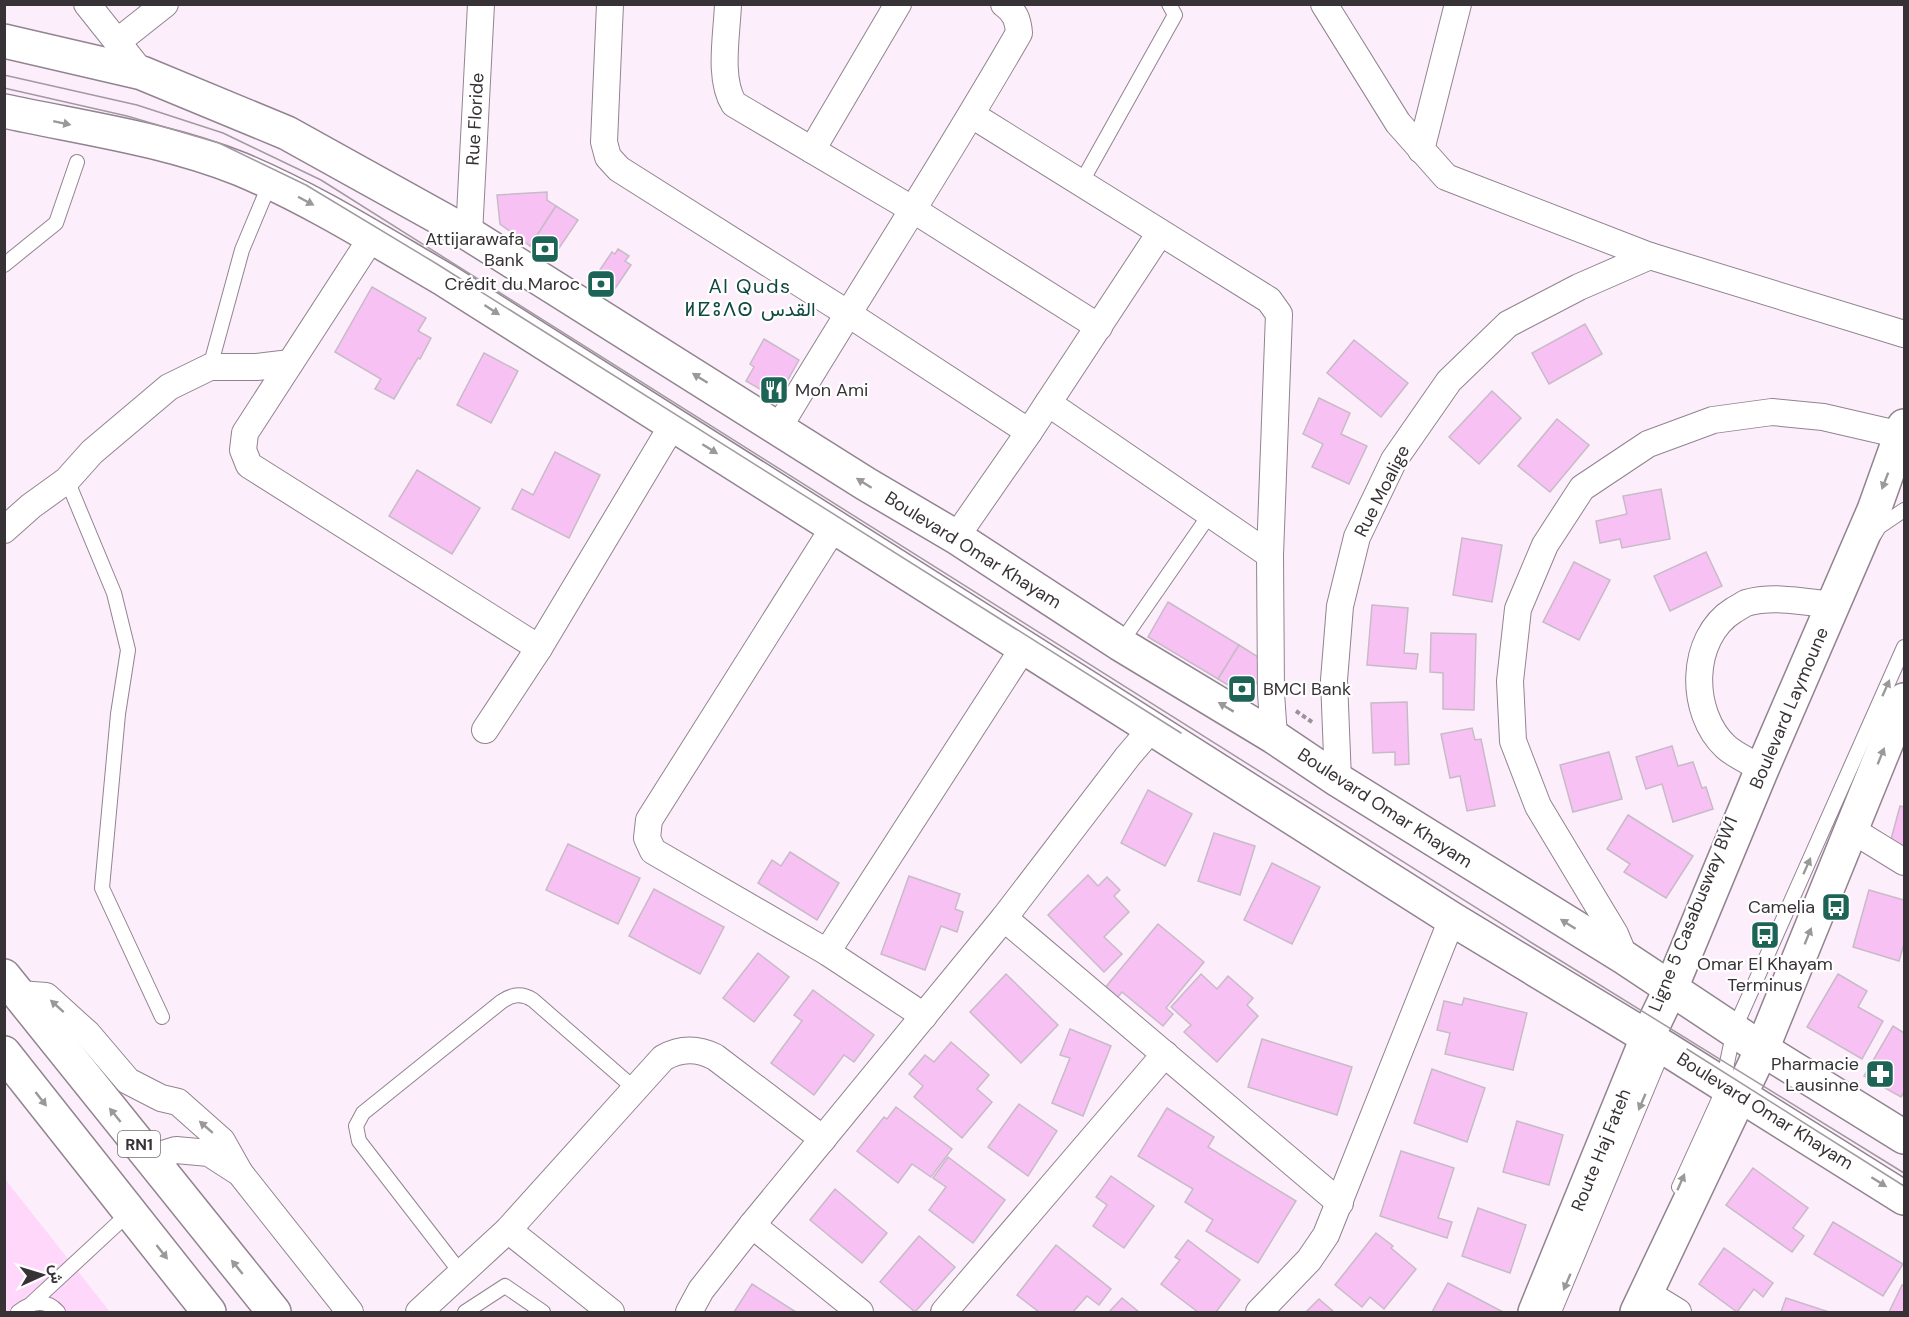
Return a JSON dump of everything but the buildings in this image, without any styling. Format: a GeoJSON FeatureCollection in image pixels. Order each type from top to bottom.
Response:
{"type":"FeatureCollection","features":[{"type":"Feature","properties":{"kind":"main road","name":"Boulevard Omar Khayam"},"geometry":{"type":"LineString","coordinates":[[4,42],[142,73],[287,132],[469,234],[866,484],[956,537],[1120,644],[1274,737],[1338,780],[1625,958],[1762,1049],[1905,1137]]}},
{"type":"Feature","properties":{"kind":"main road","name":"Boulevard Omar Khayam"},"geometry":{"type":"LineString","coordinates":[[4,111],[147,140],[238,169],[304,199],[372,237],[445,280],[1452,919],[1661,1037],[1732,1090],[1905,1198]]}},
{"type":"Feature","properties":{"kind":"main road","name":"Boulevard Laymoune"},"geometry":{"type":"LineString","coordinates":[[1675,990],[1762,769],[1874,510],[1903,430]]}},
{"type":"Feature","properties":{"kind":"main road"},"geometry":{"type":"LineString","coordinates":[[1636,1306],[1732,1090],[1762,1049],[1905,700]]}},
{"type":"Feature","properties":{"kind":"main road","name":"RN1"},"geometry":{"type":"LineString","coordinates":[[12,985],[274,1312]]}},
{"type":"Feature","properties":{"kind":"main road","name":"Route Haj Fateh"},"geometry":{"type":"LineString","coordinates":[[1534,1312],[1661,1037],[1675,990]]}},
{"type":"Feature","properties":{"kind":"main road","name":"RN1"},"geometry":{"type":"LineString","coordinates":[[4,1053],[209,1312]]}},
{"type":"Feature","properties":{"kind":"street"},"geometry":{"type":"LineString","coordinates":[[87,4],[142,73]]}},
{"type":"Feature","properties":{"kind":"street"},"geometry":{"type":"LineString","coordinates":[[117,42],[165,4]]}},
{"type":"Feature","properties":{"kind":"street","name":"Rue Floride"},"geometry":{"type":"LineString","coordinates":[[469,234],[481,4]]}},
{"type":"Feature","properties":{"kind":"street"},"geometry":{"type":"LineString","coordinates":[[610,4],[604,142],[608,157],[619,169],[847,313],[1029,432]]}},
{"type":"Feature","properties":{"kind":"street"},"geometry":{"type":"LineString","coordinates":[[728,4],[725,79],[728,94],[734,104],[912,209],[1099,327]]}},
{"type":"Feature","properties":{"kind":"street"},"geometry":{"type":"LineString","coordinates":[[812,150],[898,4]]}},
{"type":"Feature","properties":{"kind":"street"},"geometry":{"type":"LineString","coordinates":[[778,428],[847,313],[972,115],[1019,33],[1018,22],[1013,11],[1004,4]]}},
{"type":"Feature","properties":{"kind":"street"},"geometry":{"type":"LineString","coordinates":[[1421,150],[1458,4]]}},
{"type":"Feature","properties":{"kind":"street"},"geometry":{"type":"LineString","coordinates":[[1333,11],[1398,123],[1446,177],[1650,256],[1905,334]]}},
{"type":"Feature","properties":{"kind":"street"},"geometry":{"type":"LineString","coordinates":[[972,115],[1269,300],[1279,315],[1270,555],[1271,693],[1274,737]]}},
{"type":"Feature","properties":{"kind":"street"},"geometry":{"type":"LineString","coordinates":[[956,537],[1029,432],[1160,233]]}},
{"type":"Feature","properties":{"kind":"street"},"geometry":{"type":"LineString","coordinates":[[372,237],[244,433],[243,450],[249,465],[538,648]]}},
{"type":"Feature","properties":{"kind":"street","name":"Rue Moalige"},"geometry":{"type":"LineString","coordinates":[[1338,780],[1334,680],[1340,606],[1357,537],[1394,460],[1449,381],[1508,324],[1579,287],[1650,256]]}},
{"type":"Feature","properties":{"kind":"street"},"geometry":{"type":"LineString","coordinates":[[4,530],[31,506],[67,480],[92,452],[169,387],[210,367],[257,367],[290,363]]}},
{"type":"Feature","properties":{"kind":"street"},"geometry":{"type":"LineString","coordinates":[[1048,403],[1270,555]]}},
{"type":"Feature","properties":{"kind":"street"},"geometry":{"type":"LineString","coordinates":[[1625,958],[1615,934],[1538,806],[1513,741],[1510,681],[1518,609],[1545,545],[1582,488],[1648,444],[1713,420],[1772,412],[1823,417],[1903,430]]}},
{"type":"Feature","properties":{"kind":"street"},"geometry":{"type":"LineString","coordinates":[[485,730],[538,648],[672,426]]}},
{"type":"Feature","properties":{"kind":"street"},"geometry":{"type":"LineString","coordinates":[[834,527],[649,820],[647,838],[653,851],[827,952],[924,1016]]}},
{"type":"Feature","properties":{"kind":"street"},"geometry":{"type":"LineString","coordinates":[[1762,769],[1726,747],[1712,728],[1700,697],[1700,663],[1708,638],[1724,616],[1745,604],[1782,600],[1833,605]]}},
{"type":"Feature","properties":{"kind":"street"},"geometry":{"type":"LineString","coordinates":[[827,952],[1024,647]]}},
{"type":"Feature","properties":{"kind":"street"},"geometry":{"type":"LineString","coordinates":[[689,1312],[701,1290],[752,1225],[1004,918],[1152,728]]}},
{"type":"Feature","properties":{"kind":"street"},"geometry":{"type":"LineString","coordinates":[[1852,830],[1905,862]]}},
{"type":"Feature","properties":{"kind":"street"},"geometry":{"type":"LineString","coordinates":[[1004,918],[1340,1203]]}},
{"type":"Feature","properties":{"kind":"street"},"geometry":{"type":"LineString","coordinates":[[1259,1312],[1309,1260],[1326,1235],[1452,919]]}},
{"type":"Feature","properties":{"kind":"street"},"geometry":{"type":"LineString","coordinates":[[12,985],[46,996],[88,1034],[128,1081],[161,1098],[178,1102],[222,1141],[240,1173],[350,1312]]}},
{"type":"Feature","properties":{"kind":"street"},"geometry":{"type":"LineString","coordinates":[[419,1312],[508,1230],[663,1058],[679,1051],[697,1050],[715,1057],[823,1139]]}},
{"type":"Feature","properties":{"kind":"street"},"geometry":{"type":"LineString","coordinates":[[944,1312],[1164,1054]]}},
{"type":"Feature","properties":{"kind":"street"},"geometry":{"type":"LineString","coordinates":[[150,1158],[176,1150],[209,1153],[240,1173]]}},
{"type":"Feature","properties":{"kind":"street"},"geometry":{"type":"LineString","coordinates":[[752,1225],[860,1312]]}},
{"type":"Feature","properties":{"kind":"street"},"geometry":{"type":"LineString","coordinates":[[508,1230],[611,1312]]}},
{"type":"Feature","properties":{"kind":"street"},"geometry":{"type":"LineString","coordinates":[[1636,1306],[1678,1312]]}},
{"type":"Feature","properties":{"kind":"lane"},"geometry":{"type":"LineString","coordinates":[[1081,183],[1175,15],[1169,4]]}},
{"type":"Feature","properties":{"kind":"lane"},"geometry":{"type":"LineString","coordinates":[[4,265],[56,223],[77,162]]}},
{"type":"Feature","properties":{"kind":"lane"},"geometry":{"type":"LineString","coordinates":[[210,367],[242,250],[270,183]]}},
{"type":"Feature","properties":{"kind":"lane"},"geometry":{"type":"LineString","coordinates":[[67,480],[114,593],[128,650],[118,714],[102,888],[162,1017]]}},
{"type":"Feature","properties":{"kind":"lane","name":"Ligne 5 Casabusway BW1"},"geometry":{"type":"LineString","coordinates":[[1675,990],[1858,562],[1879,527],[1905,510]]}},
{"type":"Feature","properties":{"kind":"lane"},"geometry":{"type":"LineString","coordinates":[[1120,644],[1210,514]]}},
{"type":"Feature","properties":{"kind":"lane"},"geometry":{"type":"LineString","coordinates":[[1671,1204],[1732,1090],[1727,1063],[1734,1030],[1905,647]]}},
{"type":"Feature","properties":{"kind":"lane"},"geometry":{"type":"LineString","coordinates":[[461,1273],[359,1141],[356,1126],[363,1113],[501,1002],[514,995],[527,996],[533,1000],[635,1089]]}},
{"type":"Feature","properties":{"kind":"lane"},"geometry":{"type":"LineString","coordinates":[[1554,1312],[1661,1037]]}},
{"type":"Feature","properties":{"kind":"lane"},"geometry":{"type":"LineString","coordinates":[[18,1312],[32,1303],[130,1212]]}},
{"type":"Feature","properties":{"kind":"lane"},"geometry":{"type":"LineString","coordinates":[[1636,1306],[1647,1258]]}},
{"type":"Feature","properties":{"kind":"lane"},"geometry":{"type":"LineString","coordinates":[[465,1312],[505,1286],[543,1312]]}},
{"type":"Feature","properties":{"kind":"lane"},"geometry":{"type":"LineString","coordinates":[[32,1303],[44,1303],[58,1312]]}},
{"type":"Feature","properties":{"kind":"path"},"geometry":{"type":"LineString","coordinates":[[1271,693],[1336,739]]}},
{"type":"Feature","properties":{"kind":"shaded area"},"geometry":{"type":"Polygon","coordinates":[[[5,1179],[110,1312],[5,1312],[5,1179]]]}},
{"type":"Feature","properties":{"kind":"tram line"},"geometry":{"type":"LineString","coordinates":[[4,75],[137,105],[223,133],[321,180],[1532,943],[1904,1173]]}},
{"type":"Feature","properties":{"kind":"tram line"},"geometry":{"type":"LineString","coordinates":[[4,88],[127,116],[219,143],[306,185],[437,264],[1181,733]]}},
{"type":"Feature","properties":{"kind":"tram line"},"geometry":{"type":"LineString","coordinates":[[1687,1049],[1904,1186]]}},
{"type":"Feature","properties":{"kind":"place","name":"Attijarawafa Bank"},"geometry":{"type":"Point","coordinates":[545,249]}},
{"type":"Feature","properties":{"kind":"place","name":"Crédit du Maroc"},"geometry":{"type":"Point","coordinates":[601,284]}},
{"type":"Feature","properties":{"kind":"place","name":"Mon Ami"},"geometry":{"type":"Point","coordinates":[774,390]}},
{"type":"Feature","properties":{"kind":"place","name":"BMCI Bank"},"geometry":{"type":"Point","coordinates":[1242,689]}},
{"type":"Feature","properties":{"kind":"place","name":"Camelia"},"geometry":{"type":"Point","coordinates":[1836,907]}},
{"type":"Feature","properties":{"kind":"place","name":"Omar El Khayam Terminus"},"geometry":{"type":"Point","coordinates":[1765,935]}},
{"type":"Feature","properties":{"kind":"place","name":"Pharmacie Lausinne"},"geometry":{"type":"Point","coordinates":[1880,1074]}},
{"type":"Feature","properties":{"kind":"district","name":"Al Quds ⵍⵇⵓⴷⵙ القدس"},"geometry":{"type":"Point","coordinates":[750,298]}}]}
